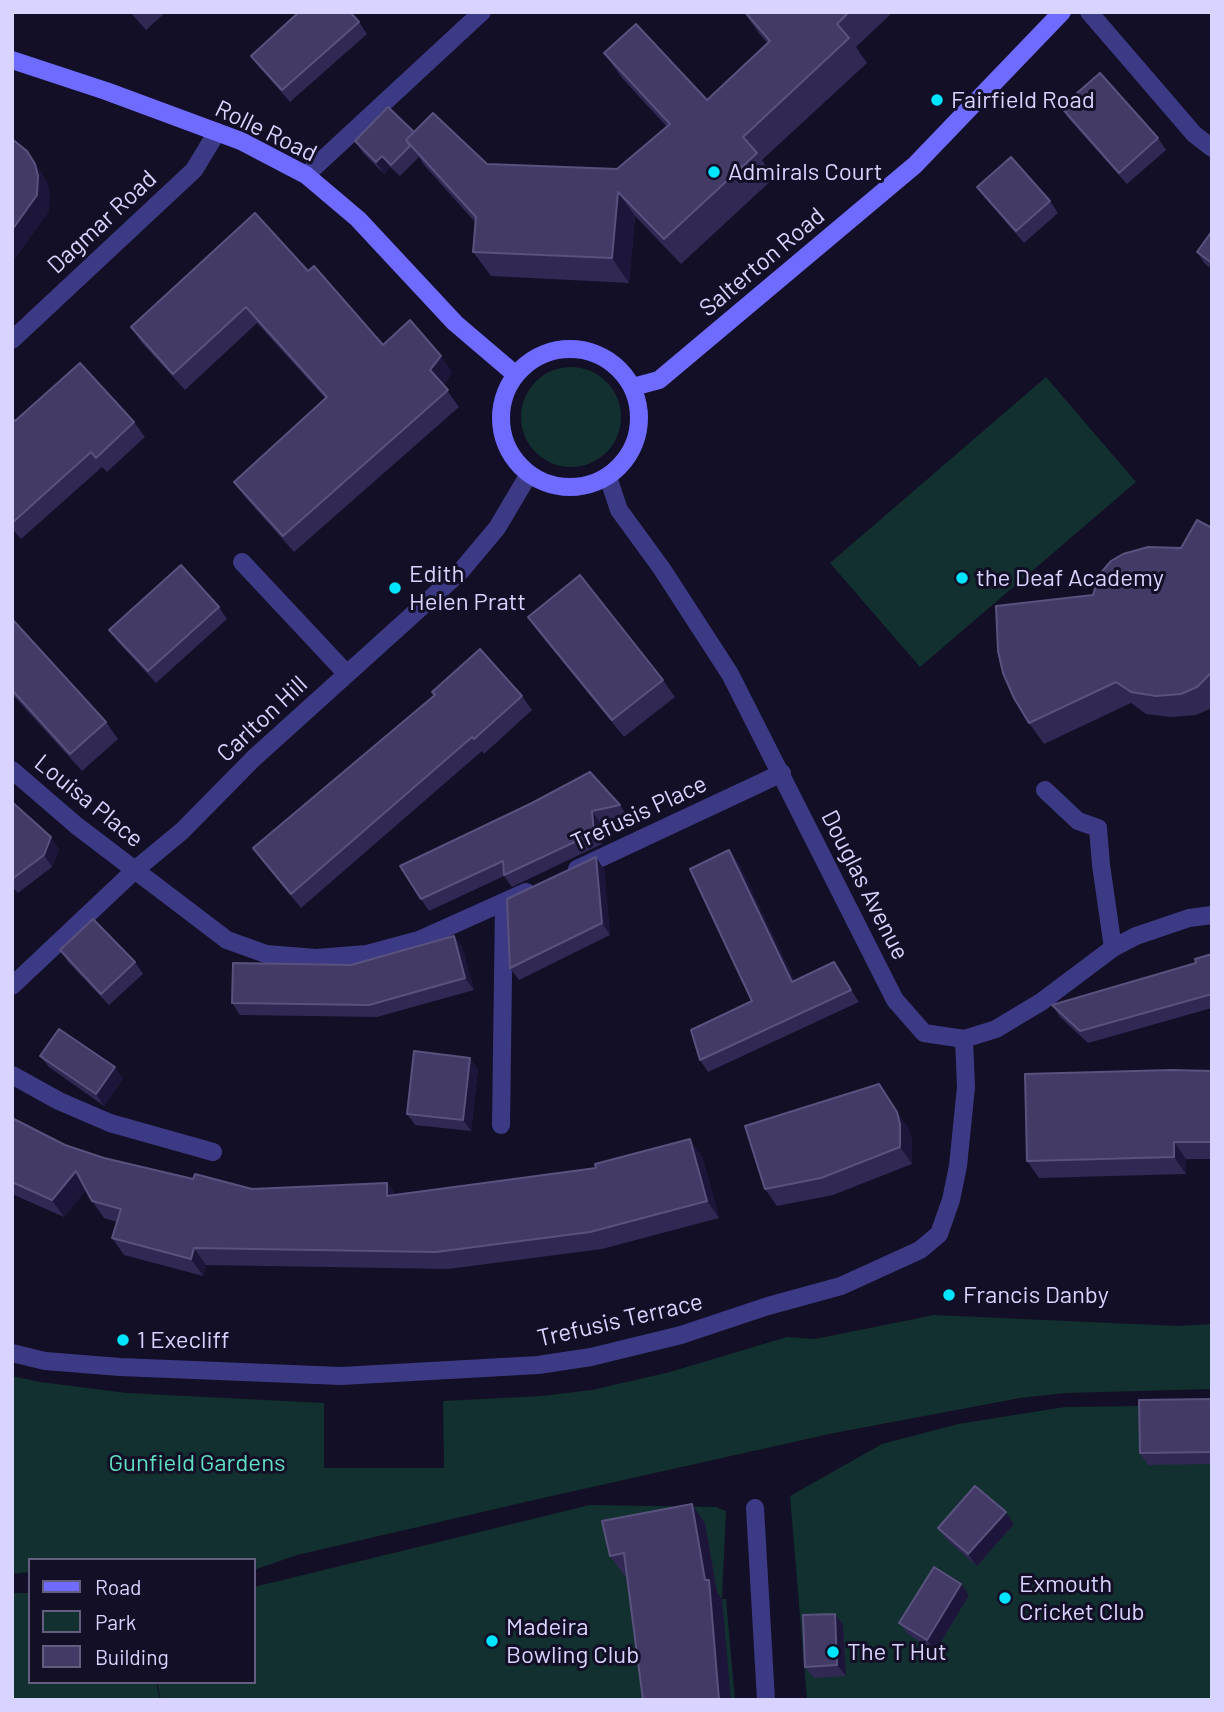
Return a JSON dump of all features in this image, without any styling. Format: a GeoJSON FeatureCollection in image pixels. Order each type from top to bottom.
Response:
{"type":"FeatureCollection","features":[{"type":"Feature","properties":{"kind":"main road","name":"Salterton Road"},"geometry":{"type":"LineString","coordinates":[[633,387],[659,380],[915,166],[1062,12]]}},
{"type":"Feature","properties":{"kind":"main road","name":"Rolle Road"},"geometry":{"type":"LineString","coordinates":[[12,60],[217,132],[264,152],[306,175],[358,219],[455,323],[516,375]]}},
{"type":"Feature","properties":{"kind":"main road"},"geometry":{"type":"LineString","coordinates":[[564,349],[591,352],[615,365],[633,387],[640,420],[631,452],[608,477],[582,487],[554,486],[529,474],[510,454],[501,427],[503,400],[516,375],[537,357],[564,349]]}},
{"type":"Feature","properties":{"kind":"street"},"geometry":{"type":"LineString","coordinates":[[306,175],[482,12]]}},
{"type":"Feature","properties":{"kind":"street"},"geometry":{"type":"LineString","coordinates":[[1089,12],[1194,134],[1212,148]]}},
{"type":"Feature","properties":{"kind":"street","name":"Dagmar Road"},"geometry":{"type":"LineString","coordinates":[[12,340],[194,170],[217,132]]}},
{"type":"Feature","properties":{"kind":"street","name":"Carlton Hill"},"geometry":{"type":"LineString","coordinates":[[12,986],[135,870],[182,831],[254,758],[460,572],[497,528],[529,474]]}},
{"type":"Feature","properties":{"kind":"street","name":"Douglas Avenue"},"geometry":{"type":"LineString","coordinates":[[608,477],[619,510],[662,569],[730,674],[895,1000],[923,1033],[964,1040],[996,1029],[1041,1002],[1113,948],[1136,936],[1189,918],[1212,915]]}},
{"type":"Feature","properties":{"kind":"street"},"geometry":{"type":"LineString","coordinates":[[242,562],[346,673]]}},
{"type":"Feature","properties":{"kind":"street","name":"Louisa Place"},"geometry":{"type":"LineString","coordinates":[[12,771],[135,870]]}},
{"type":"Feature","properties":{"kind":"street","name":"Trefusis Place"},"geometry":{"type":"LineString","coordinates":[[567,873],[782,773]]}},
{"type":"Feature","properties":{"kind":"street"},"geometry":{"type":"LineString","coordinates":[[1045,790],[1078,821],[1098,828],[1113,948]]}},
{"type":"Feature","properties":{"kind":"street"},"geometry":{"type":"LineString","coordinates":[[135,870],[227,940],[266,954],[316,958],[367,954],[419,940],[542,885]]}},
{"type":"Feature","properties":{"kind":"street"},"geometry":{"type":"LineString","coordinates":[[501,1125],[504,903]]}},
{"type":"Feature","properties":{"kind":"street","name":"Trefusis Terrace"},"geometry":{"type":"LineString","coordinates":[[12,1353],[45,1361],[120,1367],[341,1376],[538,1365],[591,1357],[681,1335],[768,1306],[841,1286],[920,1250],[939,1234],[951,1200],[958,1166],[966,1087],[964,1040]]}},
{"type":"Feature","properties":{"kind":"street"},"geometry":{"type":"LineString","coordinates":[[12,1075],[59,1101],[110,1124],[212,1152]]}},
{"type":"Feature","properties":{"kind":"street"},"geometry":{"type":"LineString","coordinates":[[755,1508],[766,1700]]}},
{"type":"Feature","properties":{"kind":"green space"},"geometry":{"type":"Polygon","coordinates":[[[571,367],[590,370],[607,381],[618,398],[621,417],[618,436],[607,453],[590,464],[571,467],[552,464],[535,453],[524,436],[521,417],[524,398],[535,381],[552,370],[571,367]]]}},
{"type":"Feature","properties":{"kind":"green space"},"geometry":{"type":"Polygon","coordinates":[[[1046,377],[1136,482],[920,667],[830,563],[1046,377]]]}},
{"type":"Feature","properties":{"kind":"green space","name":"Gunfield Gardens"},"geometry":{"type":"Polygon","coordinates":[[[934,1315],[1178,1326],[1212,1324],[1212,1389],[1066,1393],[1020,1398],[834,1433],[297,1555],[256,1569],[256,1558],[28,1558],[28,1572],[12,1574],[12,1376],[127,1393],[324,1403],[324,1468],[444,1468],[443,1401],[541,1396],[592,1390],[670,1372],[787,1337],[815,1339],[934,1315]]]}},
{"type":"Feature","properties":{"kind":"green space","name":"Exmouth Cricket Club"},"geometry":{"type":"Polygon","coordinates":[[[1212,1405],[1212,1700],[807,1700],[790,1496],[882,1444],[958,1424],[1065,1407],[1212,1405]]]}},
{"type":"Feature","properties":{"kind":"green space","name":"Madeira Bowling Club"},"geometry":{"type":"Polygon","coordinates":[[[590,1505],[716,1507],[726,1511],[722,1599],[726,1599],[735,1700],[161,1700],[157,1684],[256,1684],[256,1587],[590,1505]]]}},
{"type":"Feature","properties":{"kind":"green space"},"geometry":{"type":"Polygon","coordinates":[[[12,1593],[28,1593],[28,1684],[156,1684],[160,1700],[12,1700],[12,1593]]]}},
{"type":"Feature","properties":{"kind":"building"},"geometry":{"type":"Polygon","coordinates":[[[299,12],[350,12],[359,22],[282,90],[251,56],[299,12]]]}},
{"type":"Feature","properties":{"kind":"building"},"geometry":{"type":"Polygon","coordinates":[[[745,12],[849,12],[837,24],[849,38],[743,137],[757,153],[664,239],[618,192],[612,258],[473,252],[476,217],[406,140],[433,113],[487,164],[617,169],[670,124],[604,53],[636,24],[707,100],[770,41],[745,12]]]}},
{"type":"Feature","properties":{"kind":"building"},"geometry":{"type":"Polygon","coordinates":[[[1100,73],[1158,138],[1119,173],[1061,107],[1100,73]]]}},
{"type":"Feature","properties":{"kind":"building"},"geometry":{"type":"Polygon","coordinates":[[[388,107],[414,132],[406,140],[410,146],[391,165],[382,156],[376,162],[355,141],[388,107]]]}},
{"type":"Feature","properties":{"kind":"building"},"geometry":{"type":"Polygon","coordinates":[[[12,139],[27,151],[38,176],[37,195],[12,230],[12,139]]]}},
{"type":"Feature","properties":{"kind":"building"},"geometry":{"type":"Polygon","coordinates":[[[1011,157],[1050,201],[1016,231],[977,187],[1011,157]]]}},
{"type":"Feature","properties":{"kind":"building"},"geometry":{"type":"Polygon","coordinates":[[[255,213],[308,271],[314,266],[383,345],[410,320],[441,356],[430,370],[448,390],[283,536],[234,482],[327,397],[246,307],[173,374],[131,327],[255,213]]]}},
{"type":"Feature","properties":{"kind":"building"},"geometry":{"type":"Polygon","coordinates":[[[1212,231],[1212,263],[1197,252],[1212,231]]]}},
{"type":"Feature","properties":{"kind":"building"},"geometry":{"type":"Polygon","coordinates":[[[80,363],[134,422],[96,458],[91,452],[12,523],[12,418],[15,421],[80,363]]]}},
{"type":"Feature","properties":{"kind":"building"},"geometry":{"type":"Polygon","coordinates":[[[1197,520],[1212,528],[1212,672],[1197,687],[1181,694],[1156,696],[1131,692],[1116,682],[1029,723],[1003,673],[998,651],[996,606],[1093,595],[1099,575],[1111,561],[1123,554],[1148,547],[1181,548],[1197,520]]]}},
{"type":"Feature","properties":{"kind":"building"},"geometry":{"type":"Polygon","coordinates":[[[181,565],[219,607],[148,671],[109,630],[181,565]]]}},
{"type":"Feature","properties":{"kind":"building"},"geometry":{"type":"Polygon","coordinates":[[[580,575],[663,680],[612,720],[528,617],[580,575]]]}},
{"type":"Feature","properties":{"kind":"building"},"geometry":{"type":"Polygon","coordinates":[[[12,619],[106,722],[70,754],[12,690],[12,619]]]}},
{"type":"Feature","properties":{"kind":"building"},"geometry":{"type":"Polygon","coordinates":[[[480,649],[522,696],[291,894],[253,848],[435,695],[432,692],[480,649]]]}},
{"type":"Feature","properties":{"kind":"building"},"geometry":{"type":"Polygon","coordinates":[[[590,772],[620,805],[592,811],[594,833],[504,875],[503,861],[421,899],[400,866],[532,803],[590,772]]]}},
{"type":"Feature","properties":{"kind":"building"},"geometry":{"type":"Polygon","coordinates":[[[12,802],[51,837],[44,855],[12,879],[12,802]]]}},
{"type":"Feature","properties":{"kind":"building"},"geometry":{"type":"Polygon","coordinates":[[[729,850],[792,982],[834,962],[851,990],[700,1060],[691,1030],[752,1001],[690,869],[729,850]]]}},
{"type":"Feature","properties":{"kind":"building"},"geometry":{"type":"Polygon","coordinates":[[[596,857],[602,923],[510,968],[507,899],[596,857]]]}},
{"type":"Feature","properties":{"kind":"building"},"geometry":{"type":"Polygon","coordinates":[[[93,919],[135,962],[101,994],[60,950],[93,919]]]}},
{"type":"Feature","properties":{"kind":"building"},"geometry":{"type":"Polygon","coordinates":[[[454,936],[465,978],[369,1005],[232,1003],[233,963],[351,965],[454,936]]]}},
{"type":"Feature","properties":{"kind":"building"},"geometry":{"type":"Polygon","coordinates":[[[1212,954],[1212,994],[1080,1031],[1052,1005],[1196,963],[1195,959],[1212,954]]]}},
{"type":"Feature","properties":{"kind":"building"},"geometry":{"type":"Polygon","coordinates":[[[59,1029],[115,1067],[96,1094],[40,1056],[59,1029]]]}},
{"type":"Feature","properties":{"kind":"building"},"geometry":{"type":"Polygon","coordinates":[[[414,1051],[470,1058],[463,1120],[407,1114],[414,1051]]]}},
{"type":"Feature","properties":{"kind":"building"},"geometry":{"type":"Polygon","coordinates":[[[1212,1071],[1212,1142],[1174,1142],[1174,1157],[1027,1161],[1025,1074],[1212,1071]]]}},
{"type":"Feature","properties":{"kind":"building"},"geometry":{"type":"Polygon","coordinates":[[[879,1084],[897,1112],[900,1147],[821,1178],[765,1189],[745,1126],[879,1084]]]}},
{"type":"Feature","properties":{"kind":"building"},"geometry":{"type":"Polygon","coordinates":[[[12,1118],[65,1145],[104,1158],[193,1179],[195,1174],[252,1189],[387,1183],[387,1196],[596,1168],[595,1164],[690,1139],[707,1201],[590,1232],[436,1252],[194,1248],[191,1259],[112,1238],[121,1209],[92,1201],[76,1171],[52,1200],[12,1182],[12,1118]]]}},
{"type":"Feature","properties":{"kind":"building"},"geometry":{"type":"Polygon","coordinates":[[[1212,1399],[1212,1452],[1140,1453],[1139,1400],[1212,1399]]]}},
{"type":"Feature","properties":{"kind":"building"},"geometry":{"type":"Polygon","coordinates":[[[975,1486],[1006,1512],[968,1554],[938,1528],[975,1486]]]}},
{"type":"Feature","properties":{"kind":"building"},"geometry":{"type":"Polygon","coordinates":[[[692,1504],[705,1580],[709,1580],[719,1700],[643,1700],[624,1553],[610,1556],[602,1521],[692,1504]]]}},
{"type":"Feature","properties":{"kind":"building"},"geometry":{"type":"Polygon","coordinates":[[[934,1567],[961,1584],[927,1640],[899,1623],[934,1567]]]}},
{"type":"Feature","properties":{"kind":"building"},"geometry":{"type":"Polygon","coordinates":[[[835,1614],[837,1665],[805,1667],[803,1615],[835,1614]]]}},
{"type":"Feature","properties":{"kind":"place","name":"Fairfield Road"},"geometry":{"type":"Point","coordinates":[937,100]}},
{"type":"Feature","properties":{"kind":"place","name":"Admirals Court"},"geometry":{"type":"Point","coordinates":[714,172]}},
{"type":"Feature","properties":{"kind":"place","name":"the Deaf Academy"},"geometry":{"type":"Point","coordinates":[962,578]}},
{"type":"Feature","properties":{"kind":"place","name":"Edith Helen Pratt"},"geometry":{"type":"Point","coordinates":[395,588]}},
{"type":"Feature","properties":{"kind":"place","name":"Francis Danby"},"geometry":{"type":"Point","coordinates":[949,1295]}},
{"type":"Feature","properties":{"kind":"place","name":"1 Execliff"},"geometry":{"type":"Point","coordinates":[123,1340]}},
{"type":"Feature","properties":{"kind":"place","name":"Exmouth Cricket Club"},"geometry":{"type":"Point","coordinates":[1005,1598]}},
{"type":"Feature","properties":{"kind":"place","name":"Madeira Bowling Club"},"geometry":{"type":"Point","coordinates":[492,1641]}},
{"type":"Feature","properties":{"kind":"place","name":"The T Hut"},"geometry":{"type":"Point","coordinates":[833,1652]}}]}
